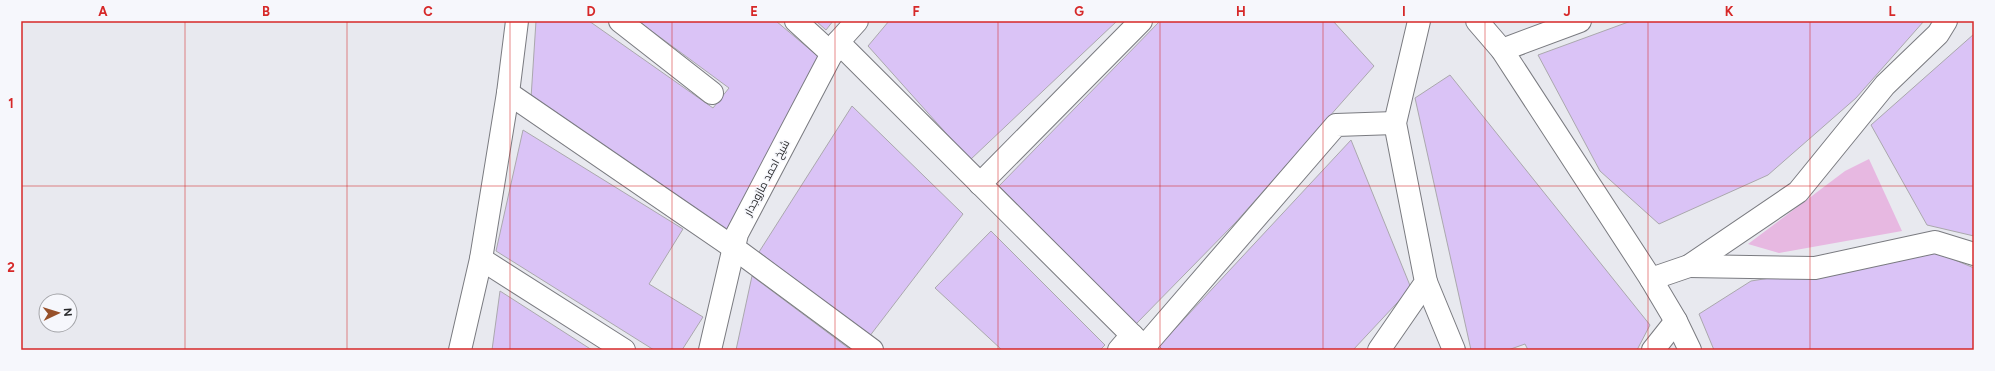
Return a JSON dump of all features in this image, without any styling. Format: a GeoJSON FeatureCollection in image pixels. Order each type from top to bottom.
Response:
{"type":"FeatureCollection","features":[{"type":"Feature","properties":{"kind":"street"},"geometry":{"type":"LineString","coordinates":[[460,350],[481,259],[508,93],[517,21]]}},
{"type":"Feature","properties":{"kind":"street"},"geometry":{"type":"LineString","coordinates":[[620,21],[712,93]]}},
{"type":"Feature","properties":{"kind":"street"},"geometry":{"type":"LineString","coordinates":[[796,21],[835,48],[980,184],[1136,346],[1336,125],[1395,123]]}},
{"type":"Feature","properties":{"kind":"street","name":"شیخ احمد مازوجدار"},"geometry":{"type":"LineString","coordinates":[[710,350],[737,234],[835,48],[857,21]]}},
{"type":"Feature","properties":{"kind":"street"},"geometry":{"type":"LineString","coordinates":[[980,184],[1141,21]]}},
{"type":"Feature","properties":{"kind":"street"},"geometry":{"type":"LineString","coordinates":[[1419,21],[1395,123],[1426,282],[1454,350]]}},
{"type":"Feature","properties":{"kind":"street"},"geometry":{"type":"LineString","coordinates":[[1477,21],[1502,50],[1651,279],[1676,321],[1690,350]]}},
{"type":"Feature","properties":{"kind":"street"},"geometry":{"type":"LineString","coordinates":[[1502,50],[1580,21]]}},
{"type":"Feature","properties":{"kind":"street"},"geometry":{"type":"LineString","coordinates":[[1651,279],[1690,266],[1798,192],[1885,85],[1938,34],[1946,21]]}},
{"type":"Feature","properties":{"kind":"street"},"geometry":{"type":"LineString","coordinates":[[508,93],[734,248],[872,350]]}},
{"type":"Feature","properties":{"kind":"street"},"geometry":{"type":"LineString","coordinates":[[1690,266],[1815,268],[1935,242],[1974,254]]}},
{"type":"Feature","properties":{"kind":"street"},"geometry":{"type":"LineString","coordinates":[[481,259],[624,350]]}},
{"type":"Feature","properties":{"kind":"street"},"geometry":{"type":"LineString","coordinates":[[1379,350],[1426,282]]}},
{"type":"Feature","properties":{"kind":"street"},"geometry":{"type":"LineString","coordinates":[[1653,350],[1676,321]]}},
{"type":"Feature","properties":{"kind":"shaded area"},"geometry":{"type":"Polygon","coordinates":[[[1869,159],[1902,231],[1779,253],[1748,244],[1845,171],[1869,159]]]}},
{"type":"Feature","properties":{"kind":"building"},"geometry":{"type":"Polygon","coordinates":[[[536,21],[589,21],[713,108],[729,88],[638,21],[776,21],[820,58],[728,235],[531,98],[536,21]]]}},
{"type":"Feature","properties":{"kind":"building"},"geometry":{"type":"Polygon","coordinates":[[[816,21],[833,21],[826,30],[816,21]]]}},
{"type":"Feature","properties":{"kind":"building"},"geometry":{"type":"Polygon","coordinates":[[[889,21],[1117,21],[970,160],[868,46],[889,21]]]}},
{"type":"Feature","properties":{"kind":"building"},"geometry":{"type":"Polygon","coordinates":[[[1160,21],[1333,21],[1374,66],[1236,222],[1136,324],[999,186],[1160,21]]]}},
{"type":"Feature","properties":{"kind":"building"},"geometry":{"type":"Polygon","coordinates":[[[1631,21],[1924,21],[1856,98],[1768,175],[1659,224],[1600,171],[1538,55],[1631,21]]]}},
{"type":"Feature","properties":{"kind":"building"},"geometry":{"type":"Polygon","coordinates":[[[1974,34],[1974,236],[1927,225],[1871,125],[1974,34]]]}},
{"type":"Feature","properties":{"kind":"building"},"geometry":{"type":"Polygon","coordinates":[[[1450,75],[1650,325],[1637,350],[1528,350],[1525,344],[1508,350],[1471,350],[1415,98],[1450,75]]]}},
{"type":"Feature","properties":{"kind":"building"},"geometry":{"type":"Polygon","coordinates":[[[852,106],[963,214],[869,337],[759,252],[852,106]]]}},
{"type":"Feature","properties":{"kind":"building"},"geometry":{"type":"Polygon","coordinates":[[[523,130],[683,229],[649,284],[703,317],[682,350],[654,350],[496,251],[523,130]]]}},
{"type":"Feature","properties":{"kind":"building"},"geometry":{"type":"Polygon","coordinates":[[[1351,140],[1411,288],[1353,350],[1163,350],[1159,346],[1351,140]]]}},
{"type":"Feature","properties":{"kind":"building"},"geometry":{"type":"Polygon","coordinates":[[[991,231],[1105,345],[1100,350],[1002,350],[935,288],[991,231]]]}},
{"type":"Feature","properties":{"kind":"building"},"geometry":{"type":"Polygon","coordinates":[[[1936,252],[1974,268],[1974,350],[1714,350],[1699,314],[1751,281],[1936,252]]]}},
{"type":"Feature","properties":{"kind":"building"},"geometry":{"type":"Polygon","coordinates":[[[752,276],[851,350],[736,350],[752,276]]]}},
{"type":"Feature","properties":{"kind":"building"},"geometry":{"type":"Polygon","coordinates":[[[500,291],[592,350],[492,350],[500,291]]]}}]}
